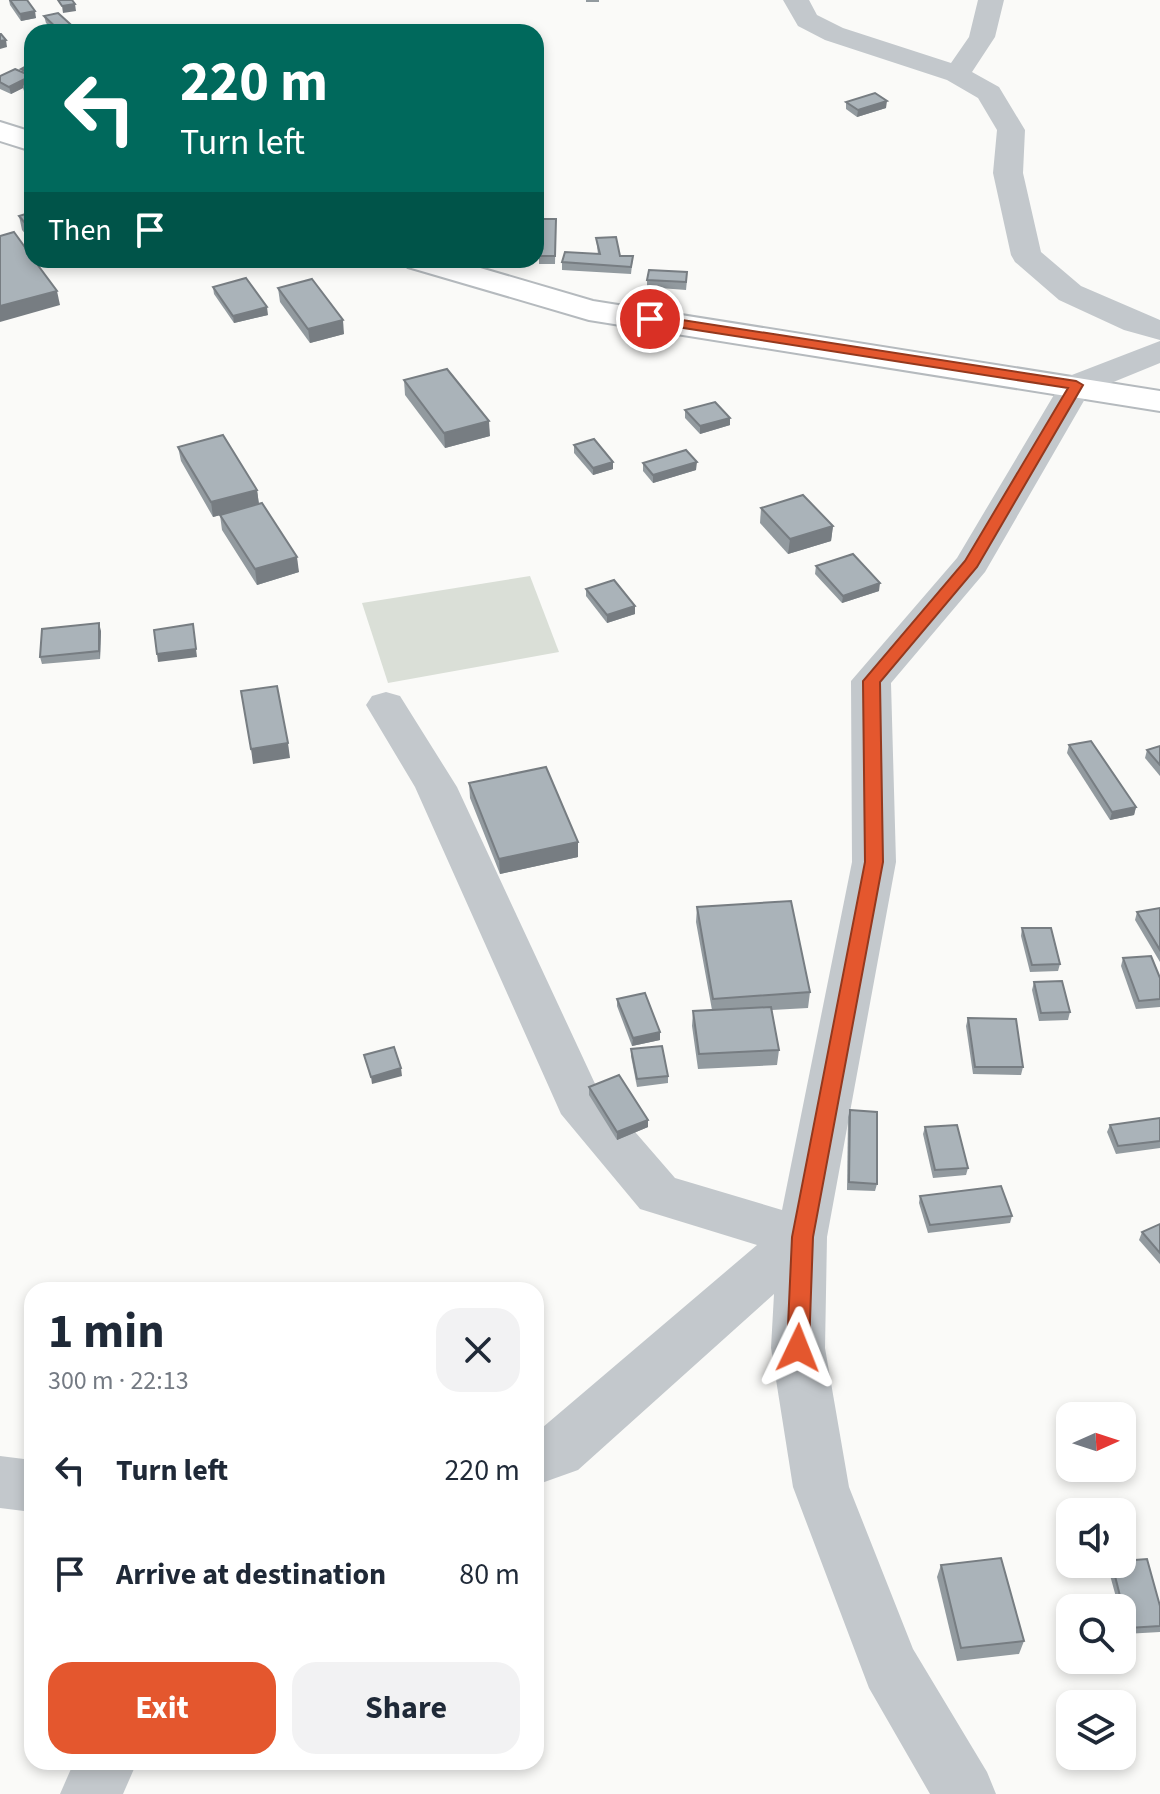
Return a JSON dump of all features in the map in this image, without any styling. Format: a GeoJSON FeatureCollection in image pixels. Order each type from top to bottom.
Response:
{"type":"FeatureCollection","features":[{"type":"Feature","properties":{"kind":"main road"},"geometry":{"type":"LineString","coordinates":[[0,131],[24,139]]}},
{"type":"Feature","properties":{"kind":"main road"},"geometry":{"type":"LineString","coordinates":[[446,268],[589,310],[1076,385],[1160,401]]}},
{"type":"Feature","properties":{"kind":"street"},"geometry":{"type":"LineString","coordinates":[[796,0],[807,20],[834,34],[957,74],[989,93],[1011,130],[1008,173],[1026,255],[1070,293],[1135,323],[1160,330]]}},
{"type":"Feature","properties":{"kind":"street"},"geometry":{"type":"LineString","coordinates":[[957,74],[982,37],[991,0]]}},
{"type":"Feature","properties":{"kind":"street"},"geometry":{"type":"LineString","coordinates":[[965,1794],[890,1667],[821,1487],[798,1348],[802,1237],[874,862],[871,681],[972,564],[1076,385],[1160,351]]}},
{"type":"Feature","properties":{"kind":"street"},"geometry":{"type":"LineString","coordinates":[[386,705],[436,787],[578,1100],[658,1194],[802,1237]]}},
{"type":"Feature","properties":{"kind":"street"},"geometry":{"type":"LineString","coordinates":[[544,1456],[558,1452],[802,1237]]}},
{"type":"Feature","properties":{"kind":"street"},"geometry":{"type":"LineString","coordinates":[[0,1482],[24,1485]]}},
{"type":"Feature","properties":{"kind":"street"},"geometry":{"type":"LineString","coordinates":[[91,1794],[102,1770]]}},
{"type":"Feature","properties":{"kind":"shaded area"},"geometry":{"type":"Polygon","coordinates":[[[530,576],[559,652],[388,683],[362,603],[530,576]]]}},
{"type":"Feature","properties":{"kind":"building"},"geometry":{"type":"Polygon","coordinates":[[[10,0],[27,0],[35,11],[20,14],[10,0]]]}},
{"type":"Feature","properties":{"kind":"building"},"geometry":{"type":"Polygon","coordinates":[[[58,0],[72,0],[75,4],[62,6],[58,0]]]}},
{"type":"Feature","properties":{"kind":"building"},"geometry":{"type":"Polygon","coordinates":[[[58,13],[70,24],[52,24],[44,16],[58,13]]]}},
{"type":"Feature","properties":{"kind":"building"},"geometry":{"type":"Polygon","coordinates":[[[15,69],[24,73],[24,80],[9,87],[0,82],[0,76],[15,69]]]}},
{"type":"Feature","properties":{"kind":"building"},"geometry":{"type":"Polygon","coordinates":[[[875,93],[887,101],[858,110],[846,102],[875,93]]]}},
{"type":"Feature","properties":{"kind":"building"},"geometry":{"type":"Polygon","coordinates":[[[544,219],[556,219],[555,256],[544,256],[544,219]]]}},
{"type":"Feature","properties":{"kind":"building"},"geometry":{"type":"Polygon","coordinates":[[[14,232],[24,246],[24,268],[40,268],[57,291],[0,306],[0,236],[14,232]]]}},
{"type":"Feature","properties":{"kind":"building"},"geometry":{"type":"Polygon","coordinates":[[[616,237],[620,256],[633,256],[631,267],[562,262],[565,252],[600,254],[596,238],[616,237]]]}},
{"type":"Feature","properties":{"kind":"building"},"geometry":{"type":"Polygon","coordinates":[[[649,270],[687,272],[686,282],[647,280],[649,270]]]}},
{"type":"Feature","properties":{"kind":"building"},"geometry":{"type":"Polygon","coordinates":[[[246,278],[267,307],[233,316],[213,287],[246,278]]]}},
{"type":"Feature","properties":{"kind":"building"},"geometry":{"type":"Polygon","coordinates":[[[312,279],[343,320],[308,329],[278,288],[312,279]]]}},
{"type":"Feature","properties":{"kind":"building"},"geometry":{"type":"Polygon","coordinates":[[[447,369],[489,421],[444,433],[404,380],[447,369]]]}},
{"type":"Feature","properties":{"kind":"building"},"geometry":{"type":"Polygon","coordinates":[[[715,402],[730,418],[700,426],[685,410],[715,402]]]}},
{"type":"Feature","properties":{"kind":"building"},"geometry":{"type":"Polygon","coordinates":[[[223,435],[257,490],[211,502],[178,447],[223,435]]]}},
{"type":"Feature","properties":{"kind":"building"},"geometry":{"type":"Polygon","coordinates":[[[594,439],[613,462],[593,468],[574,445],[594,439]]]}},
{"type":"Feature","properties":{"kind":"building"},"geometry":{"type":"Polygon","coordinates":[[[686,450],[697,462],[653,475],[643,463],[686,450]]]}},
{"type":"Feature","properties":{"kind":"building"},"geometry":{"type":"Polygon","coordinates":[[[803,495],[833,526],[790,539],[761,508],[803,495]]]}},
{"type":"Feature","properties":{"kind":"building"},"geometry":{"type":"Polygon","coordinates":[[[262,503],[297,557],[255,569],[220,515],[262,503]]]}},
{"type":"Feature","properties":{"kind":"building"},"geometry":{"type":"Polygon","coordinates":[[[853,554],[880,583],[843,596],[816,566],[853,554]]]}},
{"type":"Feature","properties":{"kind":"building"},"geometry":{"type":"Polygon","coordinates":[[[614,580],[635,606],[607,615],[586,589],[614,580]]]}},
{"type":"Feature","properties":{"kind":"building"},"geometry":{"type":"Polygon","coordinates":[[[99,623],[99,651],[40,657],[42,629],[99,623]]]}},
{"type":"Feature","properties":{"kind":"building"},"geometry":{"type":"Polygon","coordinates":[[[193,624],[196,649],[157,654],[154,630],[193,624]]]}},
{"type":"Feature","properties":{"kind":"building"},"geometry":{"type":"Polygon","coordinates":[[[277,686],[288,743],[251,749],[241,691],[277,686]]]}},
{"type":"Feature","properties":{"kind":"building"},"geometry":{"type":"Polygon","coordinates":[[[1091,741],[1136,807],[1112,812],[1069,745],[1091,741]]]}},
{"type":"Feature","properties":{"kind":"building"},"geometry":{"type":"Polygon","coordinates":[[[1160,746],[1160,765],[1147,750],[1160,746]]]}},
{"type":"Feature","properties":{"kind":"building"},"geometry":{"type":"Polygon","coordinates":[[[546,767],[578,842],[499,859],[469,783],[546,767]]]}},
{"type":"Feature","properties":{"kind":"building"},"geometry":{"type":"Polygon","coordinates":[[[791,901],[810,992],[713,999],[697,907],[791,901]]]}},
{"type":"Feature","properties":{"kind":"building"},"geometry":{"type":"Polygon","coordinates":[[[1160,908],[1160,950],[1137,912],[1160,908]]]}},
{"type":"Feature","properties":{"kind":"building"},"geometry":{"type":"Polygon","coordinates":[[[1022,928],[1051,928],[1060,964],[1032,965],[1022,928]]]}},
{"type":"Feature","properties":{"kind":"building"},"geometry":{"type":"Polygon","coordinates":[[[1151,956],[1160,978],[1160,999],[1139,1001],[1123,958],[1151,956]]]}},
{"type":"Feature","properties":{"kind":"building"},"geometry":{"type":"Polygon","coordinates":[[[1062,981],[1070,1012],[1041,1013],[1034,982],[1062,981]]]}},
{"type":"Feature","properties":{"kind":"building"},"geometry":{"type":"Polygon","coordinates":[[[645,993],[660,1032],[633,1038],[617,999],[645,993]]]}},
{"type":"Feature","properties":{"kind":"building"},"geometry":{"type":"Polygon","coordinates":[[[771,1007],[779,1050],[699,1054],[693,1011],[771,1007]]]}},
{"type":"Feature","properties":{"kind":"building"},"geometry":{"type":"Polygon","coordinates":[[[968,1018],[1016,1019],[1023,1067],[975,1067],[968,1018]]]}},
{"type":"Feature","properties":{"kind":"building"},"geometry":{"type":"Polygon","coordinates":[[[662,1046],[668,1076],[637,1079],[631,1049],[662,1046]]]}},
{"type":"Feature","properties":{"kind":"building"},"geometry":{"type":"Polygon","coordinates":[[[394,1047],[401,1068],[371,1077],[364,1055],[394,1047]]]}},
{"type":"Feature","properties":{"kind":"building"},"geometry":{"type":"Polygon","coordinates":[[[619,1075],[648,1120],[617,1132],[589,1087],[619,1075]]]}},
{"type":"Feature","properties":{"kind":"building"},"geometry":{"type":"Polygon","coordinates":[[[850,1110],[877,1112],[877,1184],[849,1182],[850,1110]]]}},
{"type":"Feature","properties":{"kind":"building"},"geometry":{"type":"Polygon","coordinates":[[[1160,1118],[1160,1141],[1118,1146],[1110,1125],[1160,1118]]]}},
{"type":"Feature","properties":{"kind":"building"},"geometry":{"type":"Polygon","coordinates":[[[957,1125],[968,1168],[935,1170],[925,1127],[957,1125]]]}},
{"type":"Feature","properties":{"kind":"building"},"geometry":{"type":"Polygon","coordinates":[[[1001,1186],[1012,1216],[930,1225],[920,1196],[1001,1186]]]}},
{"type":"Feature","properties":{"kind":"building"},"geometry":{"type":"Polygon","coordinates":[[[1160,1224],[1160,1253],[1142,1232],[1160,1224]]]}},
{"type":"Feature","properties":{"kind":"building"},"geometry":{"type":"Polygon","coordinates":[[[1001,1558],[1024,1641],[961,1648],[941,1565],[1001,1558]]]}},
{"type":"Feature","properties":{"kind":"building"},"geometry":{"type":"Polygon","coordinates":[[[1147,1559],[1160,1606],[1160,1626],[1136,1628],[1136,1594],[1120,1594],[1116,1578],[1136,1578],[1136,1560],[1147,1559]]]}},
{"type":"Feature","properties":{"kind":"route"},"geometry":{"type":"LineString","coordinates":[[650,319],[1076,385],[972,564],[871,681],[874,862],[802,1237],[798,1348]]}}]}
